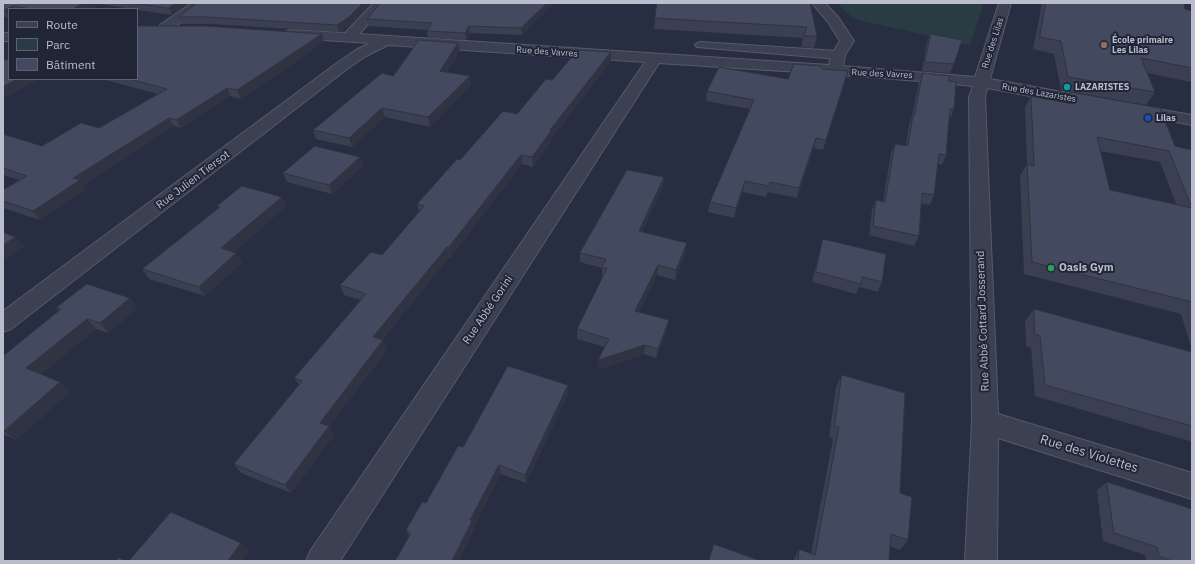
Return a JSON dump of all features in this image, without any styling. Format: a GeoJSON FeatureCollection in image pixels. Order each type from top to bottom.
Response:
{"type":"FeatureCollection","features":[{"type":"Feature","properties":{"kind":"street"},"geometry":{"type":"LineString","coordinates":[[165,28],[200,3]]}},
{"type":"Feature","properties":{"kind":"street"},"geometry":{"type":"LineString","coordinates":[[348,38],[381,3]]}},
{"type":"Feature","properties":{"kind":"street"},"geometry":{"type":"LineString","coordinates":[[818,3],[833,20],[847,41],[838,55],[835,71]]}},
{"type":"Feature","properties":{"kind":"street","name":"Rue des Lilas"},"geometry":{"type":"LineString","coordinates":[[980,82],[1005,3]]}},
{"type":"Feature","properties":{"kind":"street"},"geometry":{"type":"LineString","coordinates":[[151,29],[187,28]]}},
{"type":"Feature","properties":{"kind":"street","name":"Rue des Vavres"},"geometry":{"type":"LineString","coordinates":[[282,34],[899,74],[980,82]]}},
{"type":"Feature","properties":{"kind":"street","name":"Rue Julien Tiersot"},"geometry":{"type":"LineString","coordinates":[[3,323],[342,66],[384,40]]}},
{"type":"Feature","properties":{"kind":"street","name":"Rue Abbé Gorini"},"geometry":{"type":"LineString","coordinates":[[322,561],[654,59]]}},
{"type":"Feature","properties":{"kind":"street","name":"Rue des Lazaristes"},"geometry":{"type":"LineString","coordinates":[[980,82],[1192,120]]}},
{"type":"Feature","properties":{"kind":"street","name":"Rue Abbé Cottard Josserand"},"geometry":{"type":"LineString","coordinates":[[980,82],[976,97],[985,422],[981,561]]}},
{"type":"Feature","properties":{"kind":"street","name":"Rue des Violettes"},"geometry":{"type":"LineString","coordinates":[[985,422],[1192,486]]}},
{"type":"Feature","properties":{"kind":"lane"},"geometry":{"type":"LineString","coordinates":[[700,45],[838,55]]}},
{"type":"Feature","properties":{"kind":"green space"},"geometry":{"type":"Polygon","coordinates":[[[837,3],[984,3],[970,45],[854,19],[837,3]]]}},
{"type":"Feature","properties":{"kind":"building"},"geometry":{"type":"Polygon","coordinates":[[[3,3],[84,3],[74,8],[25,8],[13,6],[3,10],[3,3]]]}},
{"type":"Feature","properties":{"kind":"building"},"geometry":{"type":"Polygon","coordinates":[[[134,3],[176,3],[169,8],[134,3]]]}},
{"type":"Feature","properties":{"kind":"building"},"geometry":{"type":"Polygon","coordinates":[[[197,3],[363,3],[349,17],[337,25],[207,17],[179,17],[197,3]]]}},
{"type":"Feature","properties":{"kind":"building"},"geometry":{"type":"Polygon","coordinates":[[[381,3],[547,3],[521,28],[469,26],[465,33],[427,31],[432,23],[367,19],[381,3]]]}},
{"type":"Feature","properties":{"kind":"building"},"geometry":{"type":"Polygon","coordinates":[[[657,3],[810,3],[817,36],[804,36],[807,27],[655,18],[657,3]]]}},
{"type":"Feature","properties":{"kind":"building","name":"École primaire Les Lilas"},"geometry":{"type":"Polygon","coordinates":[[[1046,3],[1184,3],[1185,9],[1192,11],[1192,68],[1141,58],[1155,92],[1068,77],[1061,41],[1040,37],[1046,3]]]}},
{"type":"Feature","properties":{"kind":"building"},"geometry":{"type":"Polygon","coordinates":[[[138,26],[206,26],[322,34],[237,90],[227,88],[176,120],[169,118],[73,178],[80,180],[33,211],[3,201],[3,190],[27,176],[3,168],[3,134],[42,146],[81,123],[99,128],[167,89],[133,80],[138,80],[138,26]]]}},
{"type":"Feature","properties":{"kind":"building"},"geometry":{"type":"Polygon","coordinates":[[[931,34],[962,40],[954,64],[925,62],[931,34]]]}},
{"type":"Feature","properties":{"kind":"building"},"geometry":{"type":"Polygon","coordinates":[[[419,40],[458,43],[440,71],[470,76],[428,117],[382,108],[349,138],[313,130],[382,73],[393,76],[419,40]]]}},
{"type":"Feature","properties":{"kind":"building"},"geometry":{"type":"Polygon","coordinates":[[[578,50],[611,52],[550,130],[551,131],[532,157],[521,155],[448,248],[447,247],[373,337],[383,340],[320,423],[329,426],[285,485],[234,464],[302,381],[294,378],[366,294],[340,285],[371,252],[382,255],[424,206],[417,204],[457,159],[460,160],[503,111],[517,114],[546,79],[552,80],[578,50]]]}},
{"type":"Feature","properties":{"kind":"building"},"geometry":{"type":"Polygon","coordinates":[[[3,59],[8,60],[8,80],[15,80],[3,87],[3,59]]]}},
{"type":"Feature","properties":{"kind":"building"},"geometry":{"type":"Polygon","coordinates":[[[794,64],[821,66],[822,69],[848,71],[826,140],[816,138],[799,188],[770,182],[769,186],[745,181],[736,208],[710,202],[754,100],[707,91],[719,67],[788,79],[794,64]]]}},
{"type":"Feature","properties":{"kind":"building"},"geometry":{"type":"Polygon","coordinates":[[[923,73],[950,76],[948,81],[956,82],[954,109],[950,109],[946,155],[939,154],[934,195],[922,193],[919,236],[873,226],[876,200],[885,202],[895,144],[908,146],[913,115],[914,116],[923,73]]]}},
{"type":"Feature","properties":{"kind":"building"},"geometry":{"type":"Polygon","coordinates":[[[1070,92],[1160,108],[1175,146],[1192,150],[1192,208],[1192,302],[1032,262],[1027,164],[1034,166],[1031,96],[1072,104],[1070,92]],[[1097,137],[1110,190],[1192,208],[1169,151],[1097,137]]]}},
{"type":"Feature","properties":{"kind":"building"},"geometry":{"type":"Polygon","coordinates":[[[315,146],[360,157],[329,185],[283,173],[315,146]]]}},
{"type":"Feature","properties":{"kind":"building"},"geometry":{"type":"Polygon","coordinates":[[[627,170],[664,177],[639,231],[687,243],[676,270],[658,265],[635,311],[669,320],[658,349],[645,345],[598,360],[609,339],[577,329],[607,268],[602,267],[606,259],[580,253],[627,170]]]}},
{"type":"Feature","properties":{"kind":"building"},"geometry":{"type":"Polygon","coordinates":[[[242,186],[282,197],[221,248],[236,253],[199,287],[142,269],[220,207],[217,206],[242,186]]]}},
{"type":"Feature","properties":{"kind":"building"},"geometry":{"type":"Polygon","coordinates":[[[3,232],[16,237],[3,245],[3,232]]]}},
{"type":"Feature","properties":{"kind":"building"},"geometry":{"type":"Polygon","coordinates":[[[823,239],[886,254],[882,282],[862,277],[861,284],[816,272],[823,239]]]}},
{"type":"Feature","properties":{"kind":"building"},"geometry":{"type":"Polygon","coordinates":[[[87,284],[130,298],[100,323],[87,319],[26,368],[60,382],[4,431],[3,356],[61,309],[56,308],[87,284]]]}},
{"type":"Feature","properties":{"kind":"building"},"geometry":{"type":"Polygon","coordinates":[[[1034,309],[1192,352],[1192,426],[1045,385],[1040,336],[1035,334],[1034,309]]]}},
{"type":"Feature","properties":{"kind":"building"},"geometry":{"type":"Polygon","coordinates":[[[508,366],[568,385],[525,475],[499,465],[470,520],[472,521],[452,561],[395,561],[411,533],[406,530],[422,502],[426,503],[458,446],[463,447],[508,366]]]}},
{"type":"Feature","properties":{"kind":"building"},"geometry":{"type":"Polygon","coordinates":[[[842,375],[905,393],[900,493],[912,497],[908,540],[891,534],[889,561],[798,561],[799,549],[815,555],[839,427],[835,426],[842,375]]]}},
{"type":"Feature","properties":{"kind":"building"},"geometry":{"type":"Polygon","coordinates":[[[1107,482],[1192,509],[1192,561],[1172,561],[1159,556],[1157,547],[1114,533],[1107,482]]]}},
{"type":"Feature","properties":{"kind":"building"},"geometry":{"type":"Polygon","coordinates":[[[171,512],[241,543],[228,561],[129,561],[171,512]]]}},
{"type":"Feature","properties":{"kind":"building"},"geometry":{"type":"Polygon","coordinates":[[[714,544],[761,561],[709,561],[714,544]]]}},
{"type":"Feature","properties":{"kind":"building"},"geometry":{"type":"Polygon","coordinates":[[[119,558],[127,561],[115,561],[119,558]]]}},
{"type":"Feature","properties":{"kind":"place","name":"École primaire Les Lilas"},"geometry":{"type":"Point","coordinates":[1104,45]}},
{"type":"Feature","properties":{"kind":"place","name":"LAZARISTES"},"geometry":{"type":"Point","coordinates":[1067,87]}},
{"type":"Feature","properties":{"kind":"place","name":"Lilas"},"geometry":{"type":"Point","coordinates":[1148,118]}},
{"type":"Feature","properties":{"kind":"place","name":"Oasis Gym"},"geometry":{"type":"Point","coordinates":[1051,268]}}]}
